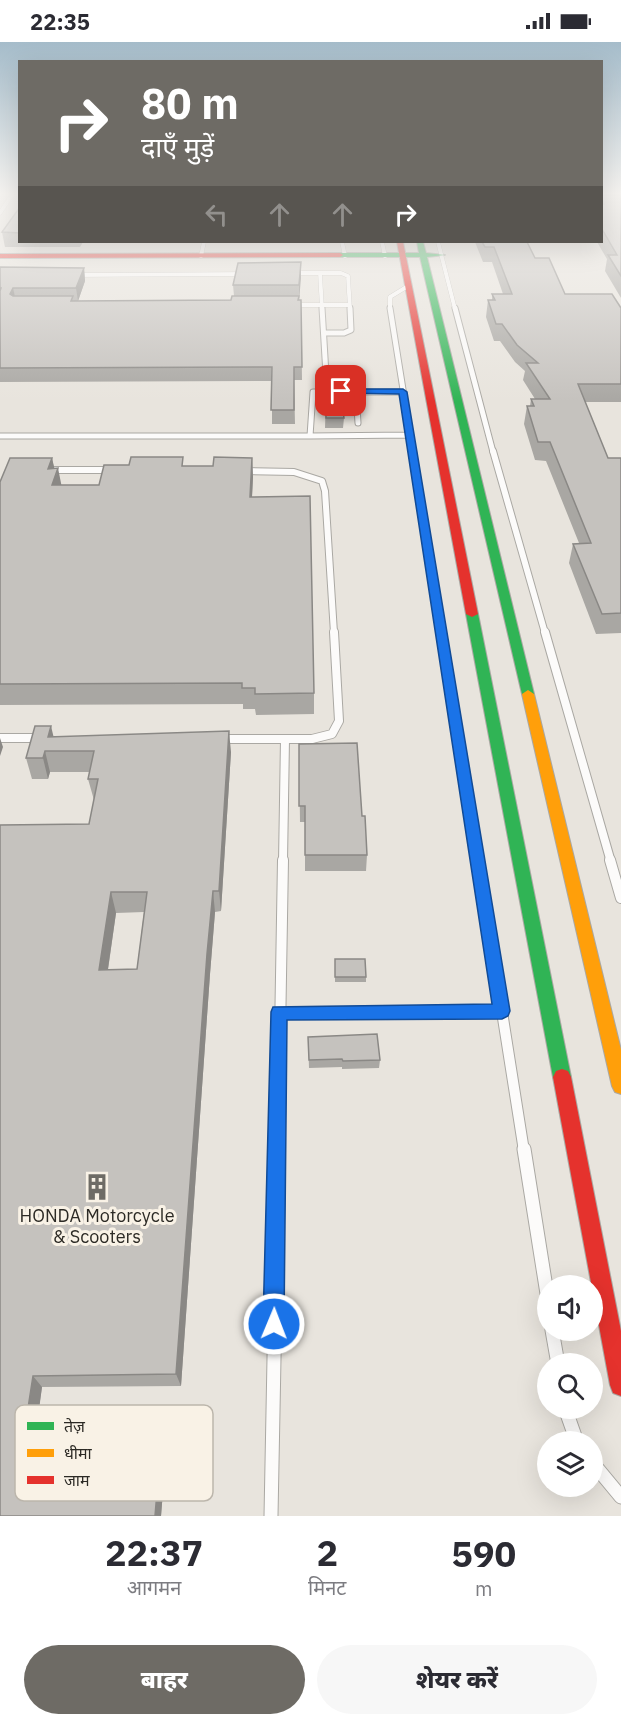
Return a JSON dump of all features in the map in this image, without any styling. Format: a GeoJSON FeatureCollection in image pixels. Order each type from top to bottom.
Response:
{"type":"FeatureCollection","features":[{"type":"Feature","properties":{"kind":"street"},"geometry":{"type":"LineString","coordinates":[[404,264],[621,1385]]}},
{"type":"Feature","properties":{"kind":"street"},"geometry":{"type":"LineString","coordinates":[[426,264],[621,1086]]}},
{"type":"Feature","properties":{"kind":"street"},"geometry":{"type":"LineString","coordinates":[[604,1016],[621,1016]]}},
{"type":"Feature","properties":{"kind":"lane"},"geometry":{"type":"LineString","coordinates":[[444,264],[479,403],[621,898]]}},
{"type":"Feature","properties":{"kind":"lane"},"geometry":{"type":"LineString","coordinates":[[284,273],[340,273],[348,276],[351,330],[324,333]]}},
{"type":"Feature","properties":{"kind":"lane"},"geometry":{"type":"LineString","coordinates":[[320,273],[320,305],[327,391]]}},
{"type":"Feature","properties":{"kind":"lane"},"geometry":{"type":"LineString","coordinates":[[69,275],[248,274]]}},
{"type":"Feature","properties":{"kind":"lane"},"geometry":{"type":"LineString","coordinates":[[408,286],[390,297],[389,303],[544,1275]]}},
{"type":"Feature","properties":{"kind":"lane"},"geometry":{"type":"LineString","coordinates":[[289,305],[349,305]]}},
{"type":"Feature","properties":{"kind":"lane"},"geometry":{"type":"LineString","coordinates":[[356,391],[358,423]]}},
{"type":"Feature","properties":{"kind":"lane"},"geometry":{"type":"LineString","coordinates":[[310,436],[310,394],[312,392],[403,392]]}},
{"type":"Feature","properties":{"kind":"lane"},"geometry":{"type":"LineString","coordinates":[[0,436],[410,435]]}},
{"type":"Feature","properties":{"kind":"lane"},"geometry":{"type":"LineString","coordinates":[[36,470],[118,470]]}},
{"type":"Feature","properties":{"kind":"lane"},"geometry":{"type":"LineString","coordinates":[[214,739],[324,737],[332,734],[339,721],[325,491],[322,481],[312,475],[296,472],[237,471]]}},
{"type":"Feature","properties":{"kind":"lane"},"geometry":{"type":"LineString","coordinates":[[0,738],[48,738]]}},
{"type":"Feature","properties":{"kind":"lane"},"geometry":{"type":"LineString","coordinates":[[271,1516],[285,739]]}},
{"type":"Feature","properties":{"kind":"lane"},"geometry":{"type":"LineString","coordinates":[[279,1012],[502,1011]]}},
{"type":"Feature","properties":{"kind":"lane"},"geometry":{"type":"LineString","coordinates":[[603,1475],[621,1497]]}},
{"type":"Feature","properties":{"kind":"building"},"geometry":{"type":"Polygon","coordinates":[[[238,264],[301,264],[299,285],[233,285],[238,264]]]}},
{"type":"Feature","properties":{"kind":"building"},"geometry":{"type":"Polygon","coordinates":[[[500,264],[552,264],[565,294],[612,294],[621,308],[621,384],[578,384],[608,458],[621,458],[621,613],[602,614],[573,544],[591,543],[550,442],[538,442],[527,406],[534,406],[531,399],[550,399],[526,363],[538,363],[517,345],[502,324],[496,324],[488,300],[495,300],[492,294],[512,294],[500,264]]]}},
{"type":"Feature","properties":{"kind":"building"},"geometry":{"type":"Polygon","coordinates":[[[613,264],[621,264],[621,276],[613,264]]]}},
{"type":"Feature","properties":{"kind":"building"},"geometry":{"type":"Polygon","coordinates":[[[0,267],[84,268],[76,288],[13,288],[10,294],[13,296],[73,296],[71,301],[231,300],[232,296],[299,296],[298,300],[301,300],[302,367],[294,367],[294,410],[271,410],[272,367],[0,368],[0,267]]]}},
{"type":"Feature","properties":{"kind":"building"},"geometry":{"type":"Polygon","coordinates":[[[326,396],[341,396],[344,418],[326,418],[326,396]]]}},
{"type":"Feature","properties":{"kind":"building"},"geometry":{"type":"Polygon","coordinates":[[[131,457],[183,457],[182,466],[213,466],[214,457],[252,458],[250,497],[310,496],[314,693],[255,694],[255,688],[242,688],[242,683],[0,684],[0,482],[10,458],[52,458],[48,469],[58,468],[52,485],[99,485],[104,465],[129,465],[131,457]]]}},
{"type":"Feature","properties":{"kind":"building","name":"HONDA Motorcycle & Scooters"},"geometry":{"type":"Polygon","coordinates":[[[35,726],[51,726],[48,737],[229,731],[219,891],[213,891],[207,954],[176,1374],[33,1376],[28,1405],[15,1405],[15,1501],[156,1501],[155,1516],[0,1516],[0,825],[89,824],[98,779],[88,779],[94,751],[45,751],[43,758],[26,758],[35,726]],[[111,892],[99,970],[137,969],[147,892],[111,892]]]}},
{"type":"Feature","properties":{"kind":"building"},"geometry":{"type":"Polygon","coordinates":[[[357,743],[367,855],[305,855],[305,806],[299,806],[299,744],[357,743]]]}},
{"type":"Feature","properties":{"kind":"building"},"geometry":{"type":"Polygon","coordinates":[[[335,959],[365,959],[366,977],[335,977],[335,959]]]}},
{"type":"Feature","properties":{"kind":"building"},"geometry":{"type":"Polygon","coordinates":[[[377,1034],[380,1060],[309,1060],[308,1037],[377,1034]]]}},
{"type":"Feature","properties":{"kind":"traffic: fast"},"geometry":{"type":"LineString","coordinates":[[425,264],[528,694]]}},
{"type":"Feature","properties":{"kind":"traffic: fast"},"geometry":{"type":"LineString","coordinates":[[472,614],[562,1077]]}},
{"type":"Feature","properties":{"kind":"traffic: slow"},"geometry":{"type":"LineString","coordinates":[[528,694],[621,1086]]}},
{"type":"Feature","properties":{"kind":"traffic: jam"},"geometry":{"type":"LineString","coordinates":[[404,264],[472,614]]}},
{"type":"Feature","properties":{"kind":"traffic: jam"},"geometry":{"type":"LineString","coordinates":[[562,1077],[621,1385]]}},
{"type":"Feature","properties":{"kind":"place","name":"HONDA Motorcycle & Scooters"},"geometry":{"type":"Point","coordinates":[97,1187]}},
{"type":"Feature","properties":{"kind":"route"},"geometry":{"type":"LineString","coordinates":[[274,1324],[279,1012],[502,1011],[403,392],[341,391]]}}]}
